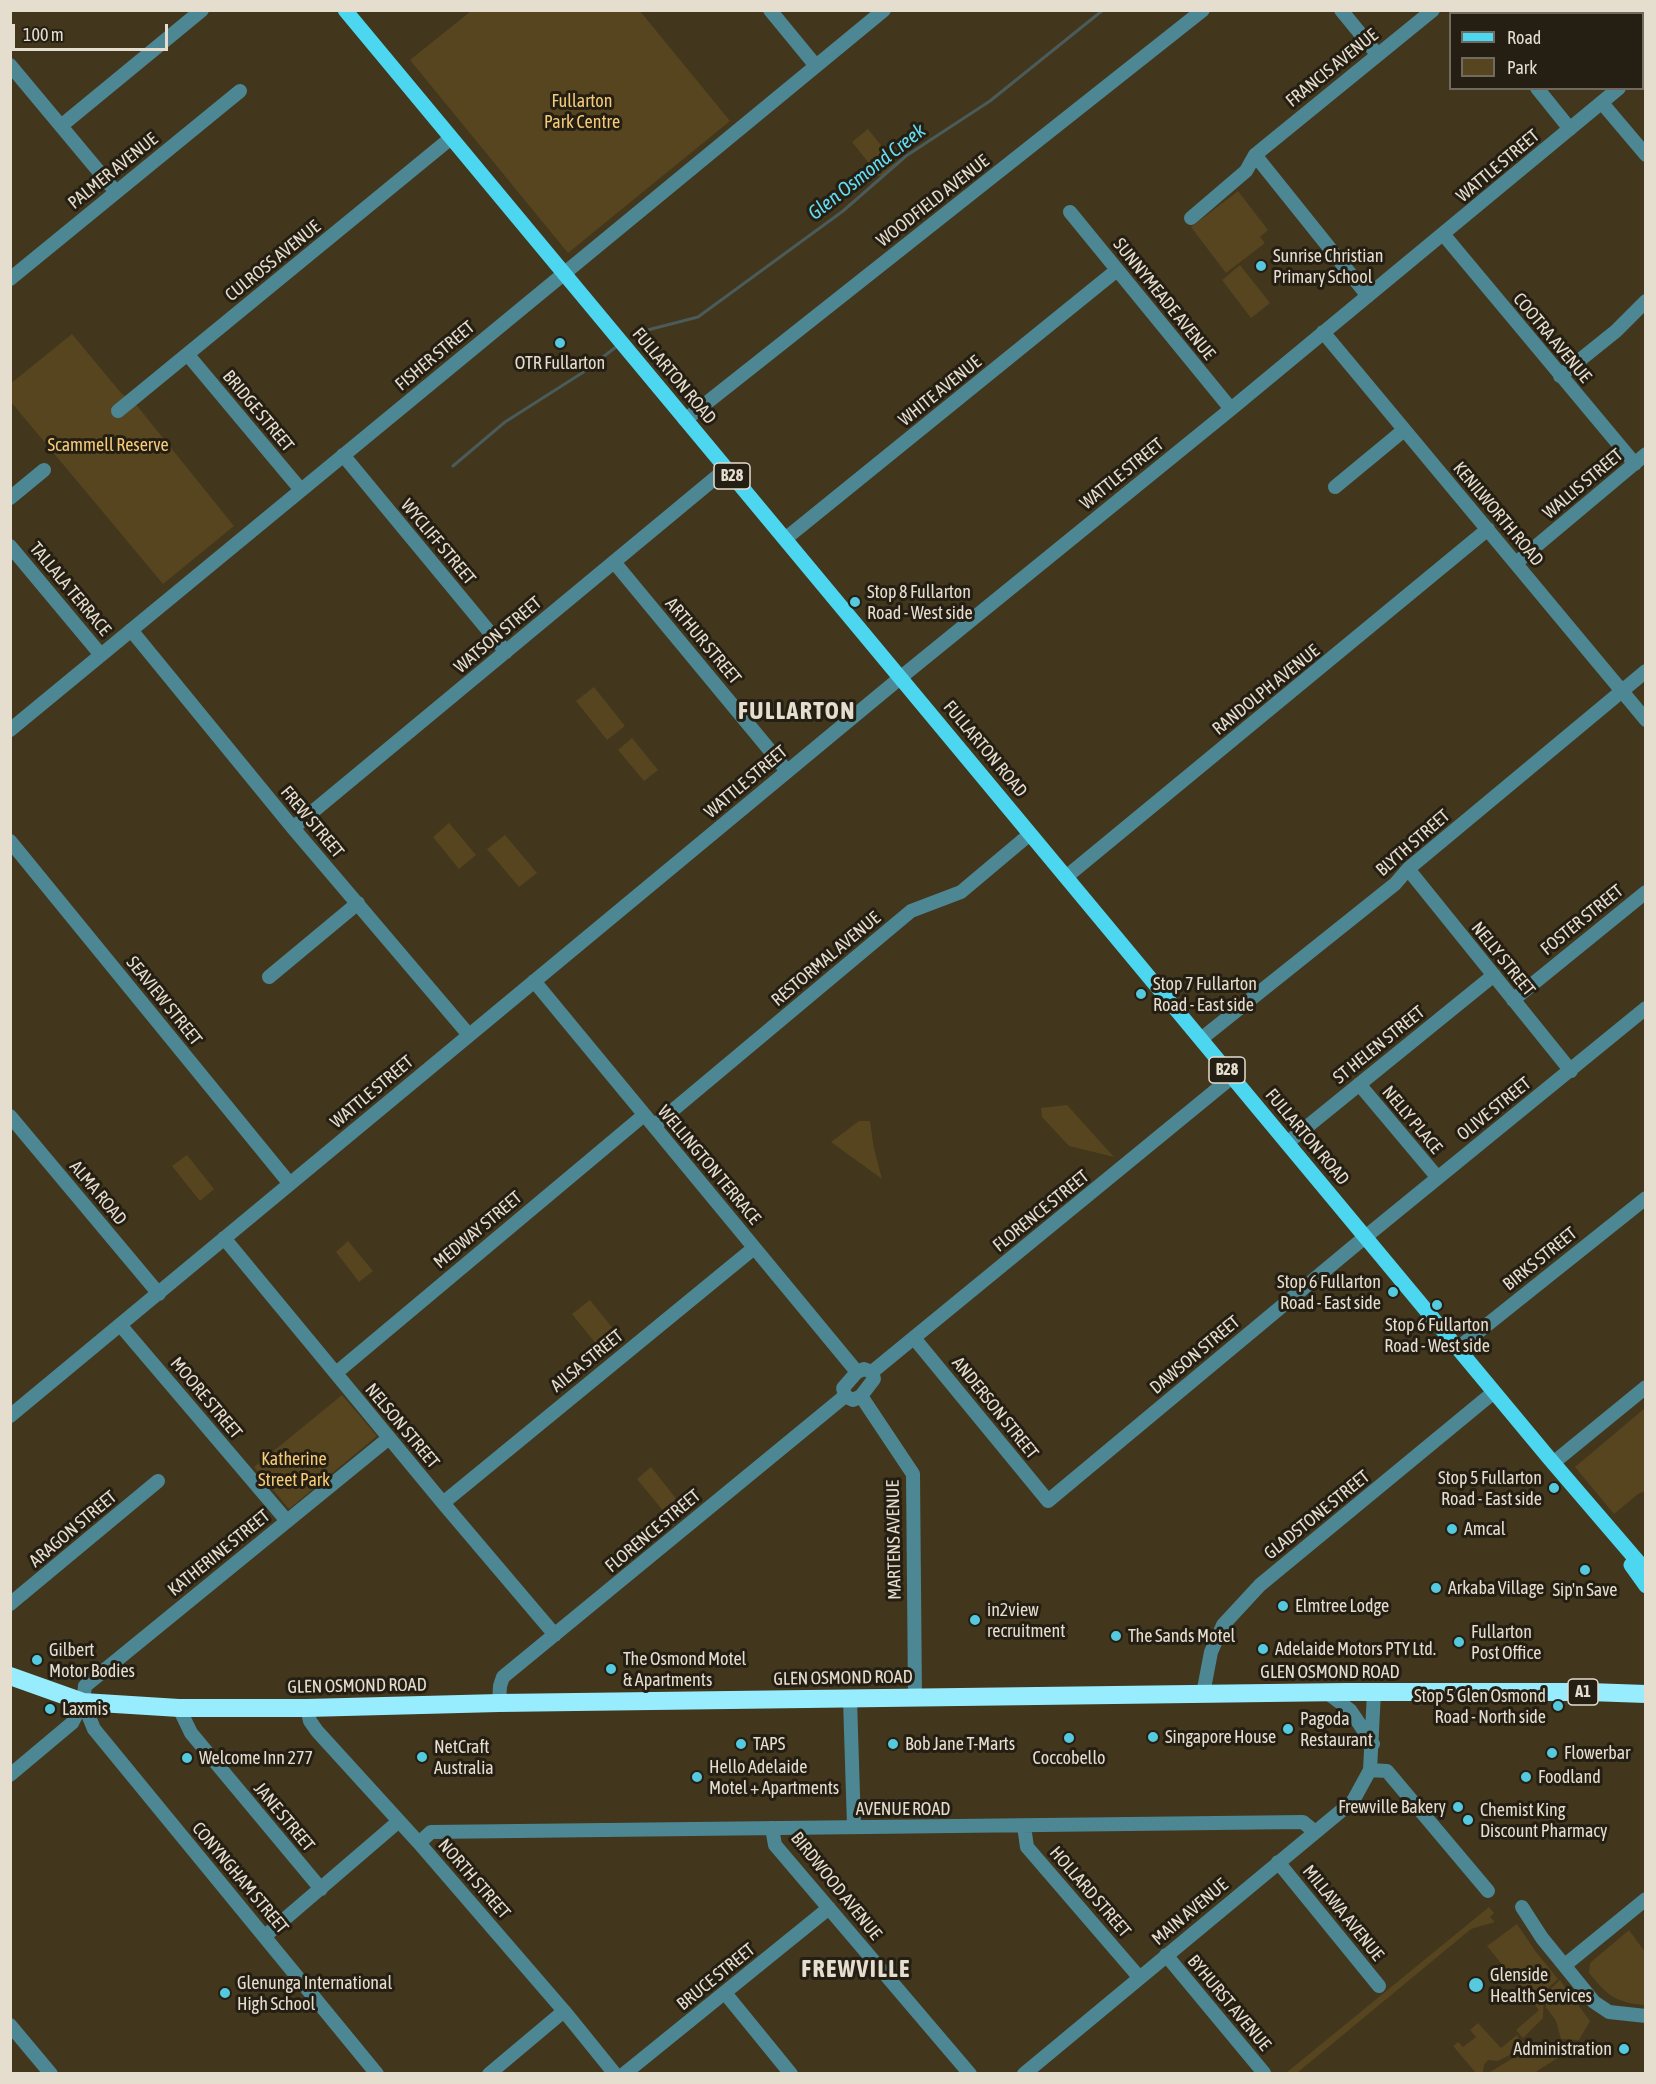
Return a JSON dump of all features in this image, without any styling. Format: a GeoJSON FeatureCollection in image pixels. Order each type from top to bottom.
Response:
{"type":"FeatureCollection","features":[{"type":"Feature","properties":{"kind":"highway","name":"GLEN OSMOND ROAD"},"geometry":{"type":"LineString","coordinates":[[10,1676],[83,1702],[179,1708],[1326,1692],[1646,1694]]}},
{"type":"Feature","properties":{"kind":"main road","name":"FULLARTON ROAD"},"geometry":{"type":"LineString","coordinates":[[345,10],[1553,1463],[1646,1571]]}},
{"type":"Feature","properties":{"kind":"main road","name":"FULLARTON ROAD"},"geometry":{"type":"LineString","coordinates":[[1595,1513],[1646,1586]]}},
{"type":"Feature","properties":{"kind":"street"},"geometry":{"type":"LineString","coordinates":[[61,126],[202,10]]}},
{"type":"Feature","properties":{"kind":"street"},"geometry":{"type":"LineString","coordinates":[[770,10],[816,66]]}},
{"type":"Feature","properties":{"kind":"street","name":"FISHER STREET"},"geometry":{"type":"LineString","coordinates":[[10,730],[884,10]]}},
{"type":"Feature","properties":{"kind":"street","name":"WOODFIELD AVENUE"},"geometry":{"type":"LineString","coordinates":[[685,420],[1203,10]]}},
{"type":"Feature","properties":{"kind":"street"},"geometry":{"type":"LineString","coordinates":[[1341,10],[1377,54]]}},
{"type":"Feature","properties":{"kind":"street","name":"FRANCIS AVENUE"},"geometry":{"type":"LineString","coordinates":[[1191,218],[1246,171],[1255,155],[1433,10]]}},
{"type":"Feature","properties":{"kind":"street"},"geometry":{"type":"LineString","coordinates":[[10,65],[116,192]]}},
{"type":"Feature","properties":{"kind":"street"},"geometry":{"type":"LineString","coordinates":[[1539,90],[1570,129]]}},
{"type":"Feature","properties":{"kind":"street","name":"WATTLE STREET"},"geometry":{"type":"LineString","coordinates":[[10,1416],[787,771],[1231,409],[1617,90]]}},
{"type":"Feature","properties":{"kind":"street","name":"PALMER AVENUE"},"geometry":{"type":"LineString","coordinates":[[10,279],[240,91]]}},
{"type":"Feature","properties":{"kind":"street"},"geometry":{"type":"LineString","coordinates":[[1602,102],[1646,155]]}},
{"type":"Feature","properties":{"kind":"street","name":"CULROSS AVENUE"},"geometry":{"type":"LineString","coordinates":[[118,411],[451,138]]}},
{"type":"Feature","properties":{"kind":"street"},"geometry":{"type":"LineString","coordinates":[[1255,155],[1368,296]]}},
{"type":"Feature","properties":{"kind":"street","name":"SUNNYMEADE AVENUE"},"geometry":{"type":"LineString","coordinates":[[1070,212],[1231,409]]}},
{"type":"Feature","properties":{"kind":"street","name":"COOTRA AVENUE"},"geometry":{"type":"LineString","coordinates":[[1443,234],[1635,464]]}},
{"type":"Feature","properties":{"kind":"street","name":"WHITE AVENUE"},"geometry":{"type":"LineString","coordinates":[[785,539],[1117,270]]}},
{"type":"Feature","properties":{"kind":"street"},"geometry":{"type":"LineString","coordinates":[[1560,376],[1616,331],[1646,301]]}},
{"type":"Feature","properties":{"kind":"street","name":"KENILWORTH ROAD"},"geometry":{"type":"LineString","coordinates":[[1323,332],[1646,720]]}},
{"type":"Feature","properties":{"kind":"street","name":"BRIDGE STREET"},"geometry":{"type":"LineString","coordinates":[[188,355],[301,490]]}},
{"type":"Feature","properties":{"kind":"street"},"geometry":{"type":"LineString","coordinates":[[1335,487],[1404,430]]}},
{"type":"Feature","properties":{"kind":"street","name":"WALLIS STREET"},"geometry":{"type":"LineString","coordinates":[[1516,563],[1646,454]]}},
{"type":"Feature","properties":{"kind":"street","name":"WYCLIFF STREET"},"geometry":{"type":"LineString","coordinates":[[343,455],[506,652]]}},
{"type":"Feature","properties":{"kind":"street","name":"WATSON STREET"},"geometry":{"type":"LineString","coordinates":[[293,828],[726,469]]}},
{"type":"Feature","properties":{"kind":"street"},"geometry":{"type":"LineString","coordinates":[[10,498],[44,470]]}},
{"type":"Feature","properties":{"kind":"street","name":"RANDOLPH AVENUE"},"geometry":{"type":"LineString","coordinates":[[1066,877],[1488,530]]}},
{"type":"Feature","properties":{"kind":"street","name":"TALLALA TERRACE"},"geometry":{"type":"LineString","coordinates":[[10,546],[101,655]]}},
{"type":"Feature","properties":{"kind":"street","name":"ARTHUR STREET"},"geometry":{"type":"LineString","coordinates":[[614,562],[787,771]]}},
{"type":"Feature","properties":{"kind":"street","name":"FREW STREET"},"geometry":{"type":"LineString","coordinates":[[131,630],[293,828],[469,1035]]}},
{"type":"Feature","properties":{"kind":"street","name":"BLYTH STREET"},"geometry":{"type":"LineString","coordinates":[[1201,1039],[1395,884],[1408,869],[1646,671]]}},
{"type":"Feature","properties":{"kind":"street","name":"RESTORMAL AVENUE"},"geometry":{"type":"LineString","coordinates":[[649,1121],[911,911],[961,892],[1030,834]]}},
{"type":"Feature","properties":{"kind":"street","name":"SEAVIEW STREET"},"geometry":{"type":"LineString","coordinates":[[10,841],[290,1184]]}},
{"type":"Feature","properties":{"kind":"street","name":"NELLY STREET"},"geometry":{"type":"LineString","coordinates":[[1408,869],[1571,1071]]}},
{"type":"Feature","properties":{"kind":"street","name":"FOSTER STREET"},"geometry":{"type":"LineString","coordinates":[[1513,999],[1646,892]]}},
{"type":"Feature","properties":{"kind":"street"},"geometry":{"type":"LineString","coordinates":[[269,977],[358,903]]}},
{"type":"Feature","properties":{"kind":"street","name":"ST HELEN STREET"},"geometry":{"type":"LineString","coordinates":[[1287,1143],[1494,975]]}},
{"type":"Feature","properties":{"kind":"street","name":"WELLINGTON TERRACE"},"geometry":{"type":"LineString","coordinates":[[534,981],[857,1372]]}},
{"type":"Feature","properties":{"kind":"street","name":"OLIVE STREET"},"geometry":{"type":"LineString","coordinates":[[1365,1237],[1646,1008]]}},
{"type":"Feature","properties":{"kind":"street","name":"FLORENCE STREET"},"geometry":{"type":"LineString","coordinates":[[872,1372],[1232,1077]]}},
{"type":"Feature","properties":{"kind":"street","name":"NELLY PLACE"},"geometry":{"type":"LineString","coordinates":[[1359,1084],[1438,1178]]}},
{"type":"Feature","properties":{"kind":"street","name":"ALMA ROAD"},"geometry":{"type":"LineString","coordinates":[[10,1116],[159,1294]]}},
{"type":"Feature","properties":{"kind":"street","name":"MEDWAY STREET"},"geometry":{"type":"LineString","coordinates":[[336,1373],[649,1121]]}},
{"type":"Feature","properties":{"kind":"street","name":"BIRKS STREET"},"geometry":{"type":"LineString","coordinates":[[1458,1348],[1646,1198]]}},
{"type":"Feature","properties":{"kind":"street","name":"DAWSON STREET"},"geometry":{"type":"LineString","coordinates":[[1048,1501],[1365,1237]]}},
{"type":"Feature","properties":{"kind":"street","name":"NELSON STREET"},"geometry":{"type":"LineString","coordinates":[[224,1238],[442,1503],[555,1635]]}},
{"type":"Feature","properties":{"kind":"street","name":"AILSA STREET"},"geometry":{"type":"LineString","coordinates":[[442,1503],[754,1248]]}},
{"type":"Feature","properties":{"kind":"street","name":"MOORE STREET"},"geometry":{"type":"LineString","coordinates":[[121,1326],[287,1521]]}},
{"type":"Feature","properties":{"kind":"street","name":"ANDERSON STREET"},"geometry":{"type":"LineString","coordinates":[[914,1338],[1048,1501]]}},
{"type":"Feature","properties":{"kind":"street"},"geometry":{"type":"LineString","coordinates":[[864,1369],[872,1372],[874,1379],[861,1396],[853,1400],[845,1396],[843,1388],[857,1372],[864,1369]]}},
{"type":"Feature","properties":{"kind":"street"},"geometry":{"type":"LineString","coordinates":[[1553,1463],[1646,1387]]}},
{"type":"Feature","properties":{"kind":"street","name":"GLADSTONE STREET"},"geometry":{"type":"LineString","coordinates":[[1203,1694],[1211,1653],[1223,1625],[1260,1585],[1494,1392]]}},
{"type":"Feature","properties":{"kind":"street","name":"FLORENCE STREET"},"geometry":{"type":"LineString","coordinates":[[499,1703],[503,1677],[845,1396]]}},
{"type":"Feature","properties":{"kind":"street","name":"MARTENS AVENUE"},"geometry":{"type":"LineString","coordinates":[[861,1396],[913,1474],[915,1698]]}},
{"type":"Feature","properties":{"kind":"street","name":"KATHERINE STREET"},"geometry":{"type":"LineString","coordinates":[[10,1775],[72,1723],[83,1702],[86,1686],[389,1438]]}},
{"type":"Feature","properties":{"kind":"street","name":"ARAGON STREET"},"geometry":{"type":"LineString","coordinates":[[10,1604],[158,1481]]}},
{"type":"Feature","properties":{"kind":"street"},"geometry":{"type":"LineString","coordinates":[[1326,1692],[1350,1710],[1372,1744]]}},
{"type":"Feature","properties":{"kind":"street","name":"MAIN AVENUE"},"geometry":{"type":"LineString","coordinates":[[1024,2073],[1353,1801],[1370,1770],[1374,1692]]}},
{"type":"Feature","properties":{"kind":"street"},"geometry":{"type":"LineString","coordinates":[[850,1699],[854,1826]]}},
{"type":"Feature","properties":{"kind":"street","name":"CONYNGHAM STREET"},"geometry":{"type":"LineString","coordinates":[[83,1702],[94,1729],[377,2073]]}},
{"type":"Feature","properties":{"kind":"street","name":"JANE STREET"},"geometry":{"type":"LineString","coordinates":[[179,1708],[191,1733],[321,1889]]}},
{"type":"Feature","properties":{"kind":"street","name":"NORTH STREET"},"geometry":{"type":"LineString","coordinates":[[307,1708],[310,1721],[317,1731],[419,1843],[615,2073]]}},
{"type":"Feature","properties":{"kind":"street"},"geometry":{"type":"LineString","coordinates":[[1370,1770],[1387,1772],[1488,1891]]}},
{"type":"Feature","properties":{"kind":"street"},"geometry":{"type":"LineString","coordinates":[[264,1936],[399,1821]]}},
{"type":"Feature","properties":{"kind":"street","name":"AVENUE ROAD"},"geometry":{"type":"LineString","coordinates":[[419,1843],[431,1832],[854,1826],[1303,1822],[1315,1832]]}},
{"type":"Feature","properties":{"kind":"street","name":"HOLLARD STREET"},"geometry":{"type":"LineString","coordinates":[[1024,1826],[1027,1847],[1140,1977]]}},
{"type":"Feature","properties":{"kind":"street","name":"BIRDWOOD AVENUE"},"geometry":{"type":"LineString","coordinates":[[772,1828],[775,1845],[970,2073]]}},
{"type":"Feature","properties":{"kind":"street","name":"MILLAWA AVENUE"},"geometry":{"type":"LineString","coordinates":[[1278,1862],[1379,1986]]}},
{"type":"Feature","properties":{"kind":"street"},"geometry":{"type":"LineString","coordinates":[[1565,1965],[1646,1899]]}},
{"type":"Feature","properties":{"kind":"street"},"geometry":{"type":"LineString","coordinates":[[1522,1907],[1542,1938],[1594,2002],[1609,2012],[1619,2015],[1646,2016]]}},
{"type":"Feature","properties":{"kind":"street","name":"BRUCE STREET"},"geometry":{"type":"LineString","coordinates":[[624,2073],[829,1908]]}},
{"type":"Feature","properties":{"kind":"street","name":"BYHURST AVENUE"},"geometry":{"type":"LineString","coordinates":[[1166,1955],[1264,2073]]}},
{"type":"Feature","properties":{"kind":"street"},"geometry":{"type":"LineString","coordinates":[[725,1993],[791,2073]]}},
{"type":"Feature","properties":{"kind":"street"},"geometry":{"type":"LineString","coordinates":[[489,2073],[564,2011]]}},
{"type":"Feature","properties":{"kind":"street"},"geometry":{"type":"LineString","coordinates":[[10,2025],[51,2073]]}},
{"type":"Feature","properties":{"kind":"green space","name":"Fullarton Park Centre"},"geometry":{"type":"Polygon","coordinates":[[[471,11],[640,11],[730,121],[568,253],[410,60],[471,11]]]}},
{"type":"Feature","properties":{"kind":"green space"},"geometry":{"type":"Polygon","coordinates":[[[868,129],[896,164],[880,177],[852,142],[868,129]]]}},
{"type":"Feature","properties":{"kind":"green space"},"geometry":{"type":"Polygon","coordinates":[[[1238,191],[1268,230],[1260,237],[1265,243],[1226,273],[1191,227],[1238,191]]]}},
{"type":"Feature","properties":{"kind":"green space"},"geometry":{"type":"Polygon","coordinates":[[[1240,265],[1270,303],[1251,318],[1222,280],[1240,265]]]}},
{"type":"Feature","properties":{"kind":"green space","name":"Scammell Reserve"},"geometry":{"type":"Polygon","coordinates":[[[72,334],[121,393],[134,402],[234,526],[163,584],[11,402],[10,384],[72,334]]]}},
{"type":"Feature","properties":{"kind":"green space"},"geometry":{"type":"Polygon","coordinates":[[[594,687],[625,726],[607,740],[576,701],[594,687]]]}},
{"type":"Feature","properties":{"kind":"green space"},"geometry":{"type":"Polygon","coordinates":[[[632,738],[658,770],[644,781],[618,750],[632,738]]]}},
{"type":"Feature","properties":{"kind":"green space"},"geometry":{"type":"Polygon","coordinates":[[[449,823],[476,855],[459,869],[433,837],[449,823]]]}},
{"type":"Feature","properties":{"kind":"green space"},"geometry":{"type":"Polygon","coordinates":[[[505,835],[537,873],[519,887],[487,849],[505,835]]]}},
{"type":"Feature","properties":{"kind":"green space"},"geometry":{"type":"Polygon","coordinates":[[[1067,1105],[1114,1157],[1069,1146],[1042,1117],[1041,1108],[1067,1105]]]}},
{"type":"Feature","properties":{"kind":"green space"},"geometry":{"type":"Polygon","coordinates":[[[859,1121],[870,1121],[882,1179],[831,1142],[859,1121]]]}},
{"type":"Feature","properties":{"kind":"green space"},"geometry":{"type":"Polygon","coordinates":[[[187,1155],[214,1189],[200,1201],[172,1166],[187,1155]]]}},
{"type":"Feature","properties":{"kind":"green space"},"geometry":{"type":"Polygon","coordinates":[[[348,1241],[373,1271],[359,1282],[336,1252],[348,1241]]]}},
{"type":"Feature","properties":{"kind":"green space"},"geometry":{"type":"Polygon","coordinates":[[[590,1300],[619,1336],[601,1350],[572,1314],[590,1300]]]}},
{"type":"Feature","properties":{"kind":"green space","name":"Katherine Street Park"},"geometry":{"type":"Polygon","coordinates":[[[342,1395],[377,1436],[289,1509],[254,1467],[342,1395]]]}},
{"type":"Feature","properties":{"kind":"green space"},"geometry":{"type":"Polygon","coordinates":[[[1645,1408],[1645,1491],[1614,1514],[1575,1467],[1645,1408]]]}},
{"type":"Feature","properties":{"kind":"green space"},"geometry":{"type":"Polygon","coordinates":[[[651,1467],[678,1501],[664,1512],[637,1479],[651,1467]]]}},
{"type":"Feature","properties":{"kind":"green space"},"geometry":{"type":"Polygon","coordinates":[[[1489,1907],[1494,1913],[1490,1917],[1495,1922],[1471,1929],[1297,2073],[1286,2073],[1489,1907]]]}},
{"type":"Feature","properties":{"kind":"green space"},"geometry":{"type":"Polygon","coordinates":[[[1517,1924],[1558,1979],[1544,1992],[1543,2018],[1523,2038],[1516,2030],[1539,2010],[1487,1946],[1517,1924]]]}},
{"type":"Feature","properties":{"kind":"green space"},"geometry":{"type":"Polygon","coordinates":[[[1629,1930],[1645,1952],[1645,2005],[1612,1997],[1589,1973],[1590,1963],[1629,1930]]]}},
{"type":"Feature","properties":{"kind":"green space"},"geometry":{"type":"Polygon","coordinates":[[[1560,1980],[1590,2021],[1579,2040],[1561,2039],[1556,2021],[1546,2007],[1546,1993],[1560,1980]]]}},
{"type":"Feature","properties":{"kind":"green space"},"geometry":{"type":"Polygon","coordinates":[[[1478,2023],[1501,2048],[1517,2035],[1523,2048],[1498,2061],[1488,2060],[1483,2072],[1476,2073],[1453,2046],[1458,2042],[1463,2047],[1476,2037],[1470,2030],[1478,2023]]]}},
{"type":"Feature","properties":{"kind":"green space"},"geometry":{"type":"Polygon","coordinates":[[[1569,2044],[1574,2051],[1534,2073],[1488,2073],[1515,2057],[1539,2047],[1550,2051],[1558,2045],[1569,2044]]]}},
{"type":"Feature","properties":{"kind":"waterway","name":"Glen Osmond Creek"},"geometry":{"type":"LineString","coordinates":[[636,333],[698,317],[843,211],[906,156],[990,101],[1103,10]]}},
{"type":"Feature","properties":{"kind":"waterway","name":"Glen Osmond Creek"},"geometry":{"type":"LineString","coordinates":[[453,466],[505,422],[582,373],[616,347]]}},
{"type":"Feature","properties":{"kind":"place","name":"Sunrise Christian Primary School"},"geometry":{"type":"Point","coordinates":[1261,266]}},
{"type":"Feature","properties":{"kind":"place","name":"OTR Fullarton"},"geometry":{"type":"Point","coordinates":[560,343]}},
{"type":"Feature","properties":{"kind":"place","name":"Stop 8 Fullarton Road - West side"},"geometry":{"type":"Point","coordinates":[855,602]}},
{"type":"Feature","properties":{"kind":"place","name":"Stop 7 Fullarton Road - East side"},"geometry":{"type":"Point","coordinates":[1141,994]}},
{"type":"Feature","properties":{"kind":"place","name":"Stop 6 Fullarton Road - East side"},"geometry":{"type":"Point","coordinates":[1393,1292]}},
{"type":"Feature","properties":{"kind":"place","name":"Stop 6 Fullarton Road - West side"},"geometry":{"type":"Point","coordinates":[1437,1305]}},
{"type":"Feature","properties":{"kind":"place","name":"Stop 5 Fullarton Road - East side"},"geometry":{"type":"Point","coordinates":[1554,1488]}},
{"type":"Feature","properties":{"kind":"place","name":"Amcal"},"geometry":{"type":"Point","coordinates":[1452,1529]}},
{"type":"Feature","properties":{"kind":"place","name":"Sip'n Save"},"geometry":{"type":"Point","coordinates":[1585,1570]}},
{"type":"Feature","properties":{"kind":"place","name":"Arkaba Village"},"geometry":{"type":"Point","coordinates":[1436,1588]}},
{"type":"Feature","properties":{"kind":"place","name":"Elmtree Lodge"},"geometry":{"type":"Point","coordinates":[1283,1606]}},
{"type":"Feature","properties":{"kind":"place","name":"in2view recruitment"},"geometry":{"type":"Point","coordinates":[975,1620]}},
{"type":"Feature","properties":{"kind":"place","name":"The Sands Motel"},"geometry":{"type":"Point","coordinates":[1116,1636]}},
{"type":"Feature","properties":{"kind":"place","name":"Fullarton Post Office"},"geometry":{"type":"Point","coordinates":[1459,1642]}},
{"type":"Feature","properties":{"kind":"place","name":"Adelaide Motors PTY Ltd."},"geometry":{"type":"Point","coordinates":[1263,1649]}},
{"type":"Feature","properties":{"kind":"place","name":"Gilbert Motor Bodies"},"geometry":{"type":"Point","coordinates":[37,1660]}},
{"type":"Feature","properties":{"kind":"place","name":"The Osmond Motel & Apartments"},"geometry":{"type":"Point","coordinates":[611,1669]}},
{"type":"Feature","properties":{"kind":"place","name":"Stop 5 Glen Osmond Road - North side"},"geometry":{"type":"Point","coordinates":[1558,1706]}},
{"type":"Feature","properties":{"kind":"place","name":"Laxmis"},"geometry":{"type":"Point","coordinates":[50,1709]}},
{"type":"Feature","properties":{"kind":"place","name":"Pagoda Restaurant"},"geometry":{"type":"Point","coordinates":[1288,1729]}},
{"type":"Feature","properties":{"kind":"place","name":"Singapore House"},"geometry":{"type":"Point","coordinates":[1153,1737]}},
{"type":"Feature","properties":{"kind":"place","name":"Coccobello"},"geometry":{"type":"Point","coordinates":[1069,1738]}},
{"type":"Feature","properties":{"kind":"place","name":"TAPS"},"geometry":{"type":"Point","coordinates":[741,1744]}},
{"type":"Feature","properties":{"kind":"place","name":"Bob Jane T-Marts"},"geometry":{"type":"Point","coordinates":[893,1744]}},
{"type":"Feature","properties":{"kind":"place","name":"Flowerbar"},"geometry":{"type":"Point","coordinates":[1552,1753]}},
{"type":"Feature","properties":{"kind":"place","name":"NetCraft Australia"},"geometry":{"type":"Point","coordinates":[422,1757]}},
{"type":"Feature","properties":{"kind":"place","name":"Welcome Inn 277"},"geometry":{"type":"Point","coordinates":[187,1758]}},
{"type":"Feature","properties":{"kind":"place","name":"Hello Adelaide Motel + Apartments"},"geometry":{"type":"Point","coordinates":[697,1777]}},
{"type":"Feature","properties":{"kind":"place","name":"Foodland"},"geometry":{"type":"Point","coordinates":[1526,1777]}},
{"type":"Feature","properties":{"kind":"place","name":"Frewville Bakery"},"geometry":{"type":"Point","coordinates":[1458,1807]}},
{"type":"Feature","properties":{"kind":"place","name":"Chemist King Discount Pharmacy"},"geometry":{"type":"Point","coordinates":[1468,1820]}},
{"type":"Feature","properties":{"kind":"place","name":"Glenside Health Services"},"geometry":{"type":"Point","coordinates":[1476,1985]}},
{"type":"Feature","properties":{"kind":"place","name":"Glenunga International High School"},"geometry":{"type":"Point","coordinates":[225,1993]}},
{"type":"Feature","properties":{"kind":"place","name":"Administration"},"geometry":{"type":"Point","coordinates":[1624,2049]}},
{"type":"Feature","properties":{"kind":"district","name":"FULLARTON"},"geometry":{"type":"Point","coordinates":[797,711]}},
{"type":"Feature","properties":{"kind":"district","name":"FREWVILLE"},"geometry":{"type":"Point","coordinates":[856,1969]}}]}
